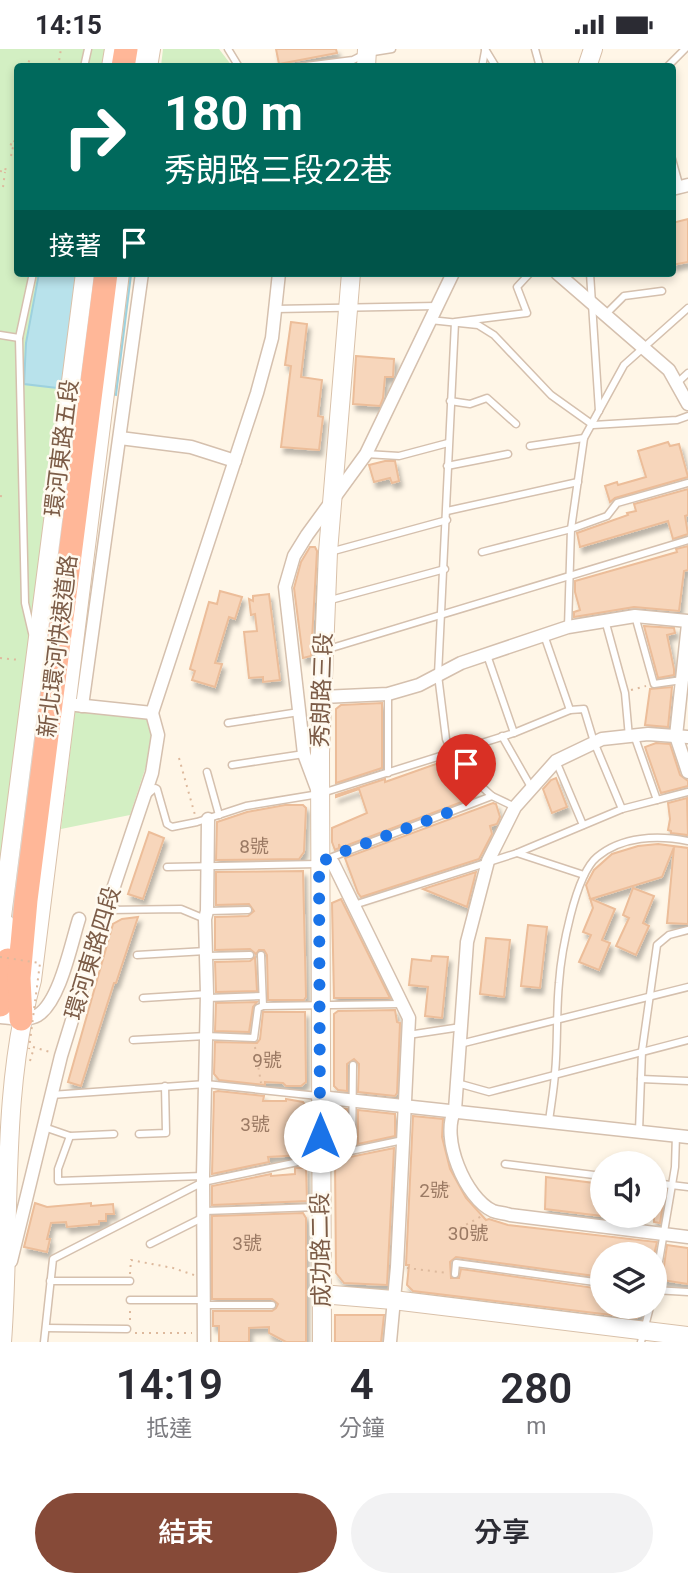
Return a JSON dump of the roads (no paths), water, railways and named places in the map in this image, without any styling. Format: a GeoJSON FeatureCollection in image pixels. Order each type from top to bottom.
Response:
{"type":"FeatureCollection","features":[{"type":"Feature","properties":{"kind":"highway","name":"新北環河快速道路"},"geometry":{"type":"LineString","coordinates":[[10,1018],[19,978],[94,277]]}},
{"type":"Feature","properties":{"kind":"highway","name":"新北環河快速道路"},"geometry":{"type":"LineString","coordinates":[[0,1005],[49,703],[105,277]]}},
{"type":"Feature","properties":{"kind":"street","name":"環河東路五段"},"geometry":{"type":"LineString","coordinates":[[49,703],[38,642],[84,277]]}},
{"type":"Feature","properties":{"kind":"street"},"geometry":{"type":"LineString","coordinates":[[0,984],[49,703],[110,277]]}},
{"type":"Feature","properties":{"kind":"street","name":"環河東路五段"},"geometry":{"type":"LineString","coordinates":[[49,703],[119,277]]}},
{"type":"Feature","properties":{"kind":"street"},"geometry":{"type":"LineString","coordinates":[[0,932],[49,703],[120,438],[141,277]]}},
{"type":"Feature","properties":{"kind":"street"},"geometry":{"type":"LineString","coordinates":[[49,703],[152,713],[235,461],[272,338],[279,277]]}},
{"type":"Feature","properties":{"kind":"street","name":"秀朗路三段"},"geometry":{"type":"LineString","coordinates":[[319,863],[319,794],[312,754],[322,697],[328,552],[351,277]]}},
{"type":"Feature","properties":{"kind":"street"},"geometry":{"type":"LineString","coordinates":[[312,754],[299,712],[285,587],[294,556],[366,454],[451,277]]}},
{"type":"Feature","properties":{"kind":"street"},"geometry":{"type":"LineString","coordinates":[[562,277],[669,370],[688,403]]}},
{"type":"Feature","properties":{"kind":"street"},"geometry":{"type":"LineString","coordinates":[[120,438],[191,447],[235,461]]}},
{"type":"Feature","properties":{"kind":"street"},"geometry":{"type":"LineString","coordinates":[[322,697],[388,695],[461,663],[568,627],[635,616],[688,622],[682,680],[682,736],[688,772]]}},
{"type":"Feature","properties":{"kind":"street","name":"環河東路四段"},"geometry":{"type":"LineString","coordinates":[[7,1279],[51,1094],[158,744],[152,713]]}},
{"type":"Feature","properties":{"kind":"street"},"geometry":{"type":"LineString","coordinates":[[682,736],[632,736],[594,742],[556,761],[514,807],[488,861],[467,942],[456,1110],[450,1119],[454,1158],[470,1188],[492,1210],[510,1215],[688,1237]]}},
{"type":"Feature","properties":{"kind":"street"},"geometry":{"type":"LineString","coordinates":[[204,1338],[203,1179],[208,819]]}},
{"type":"Feature","properties":{"kind":"street"},"geometry":{"type":"LineString","coordinates":[[319,863],[333,863],[409,1018],[397,1267],[390,1342]]}},
{"type":"Feature","properties":{"kind":"street","name":"成功路二段"},"geometry":{"type":"LineString","coordinates":[[319,863],[322,1342]]}},
{"type":"Feature","properties":{"kind":"street","name":"環河東路四段"},"geometry":{"type":"LineString","coordinates":[[2,1342],[7,1279],[10,1018],[37,1016],[51,1002],[79,919]]}},
{"type":"Feature","properties":{"kind":"street"},"geometry":{"type":"LineString","coordinates":[[320,1097],[682,1136]]}},
{"type":"Feature","properties":{"kind":"street"},"geometry":{"type":"LineString","coordinates":[[321,1294],[393,1300],[642,1336],[688,1336]]}},
{"type":"Feature","properties":{"kind":"lane"},"geometry":{"type":"LineString","coordinates":[[326,63],[392,49]]}},
{"type":"Feature","properties":{"kind":"lane"},"geometry":{"type":"LineString","coordinates":[[671,63],[685,49]]}},
{"type":"Feature","properties":{"kind":"lane"},"geometry":{"type":"LineString","coordinates":[[32,277],[19,338],[25,603],[32,633],[38,642]]}},
{"type":"Feature","properties":{"kind":"lane"},"geometry":{"type":"LineString","coordinates":[[455,322],[527,313],[517,287],[526,277]]}},
{"type":"Feature","properties":{"kind":"lane"},"geometry":{"type":"LineString","coordinates":[[590,277],[599,412]]}},
{"type":"Feature","properties":{"kind":"lane"},"geometry":{"type":"LineString","coordinates":[[605,315],[624,296],[662,291]]}},
{"type":"Feature","properties":{"kind":"lane"},"geometry":{"type":"LineString","coordinates":[[275,309],[438,306]]}},
{"type":"Feature","properties":{"kind":"lane"},"geometry":{"type":"LineString","coordinates":[[568,627],[571,529],[584,438],[624,365],[688,308]]}},
{"type":"Feature","properties":{"kind":"lane"},"geometry":{"type":"LineString","coordinates":[[430,320],[478,325],[494,335],[551,395],[593,425],[677,420],[688,416]]}},
{"type":"Feature","properties":{"kind":"lane"},"geometry":{"type":"LineString","coordinates":[[455,322],[438,675],[446,739],[452,752],[471,777],[492,796],[514,807]]}},
{"type":"Feature","properties":{"kind":"lane"},"geometry":{"type":"LineString","coordinates":[[0,335],[19,338]]}},
{"type":"Feature","properties":{"kind":"lane"},"geometry":{"type":"LineString","coordinates":[[677,383],[688,373]]}},
{"type":"Feature","properties":{"kind":"lane"},"geometry":{"type":"LineString","coordinates":[[450,401],[470,404],[487,398],[516,424]]}},
{"type":"Feature","properties":{"kind":"lane"},"geometry":{"type":"LineString","coordinates":[[530,446],[584,438]]}},
{"type":"Feature","properties":{"kind":"lane"},"geometry":{"type":"LineString","coordinates":[[366,454],[399,456],[448,443]]}},
{"type":"Feature","properties":{"kind":"lane"},"geometry":{"type":"LineString","coordinates":[[447,466],[508,454]]}},
{"type":"Feature","properties":{"kind":"lane"},"geometry":{"type":"LineString","coordinates":[[447,511],[578,482]]}},
{"type":"Feature","properties":{"kind":"lane"},"geometry":{"type":"LineString","coordinates":[[482,552],[571,529],[607,516],[617,503],[688,483]]}},
{"type":"Feature","properties":{"kind":"lane"},"geometry":{"type":"LineString","coordinates":[[328,552],[447,520]]}},
{"type":"Feature","properties":{"kind":"lane"},"geometry":{"type":"LineString","coordinates":[[325,650],[688,540]]}},
{"type":"Feature","properties":{"kind":"lane"},"geometry":{"type":"LineString","coordinates":[[325,601],[445,569]]}},
{"type":"Feature","properties":{"kind":"lane"},"geometry":{"type":"LineString","coordinates":[[635,616],[654,684],[682,680]]}},
{"type":"Feature","properties":{"kind":"lane"},"geometry":{"type":"LineString","coordinates":[[606,620],[625,692],[632,736],[657,800]]}},
{"type":"Feature","properties":{"kind":"lane"},"geometry":{"type":"LineString","coordinates":[[544,635],[570,710]]}},
{"type":"Feature","properties":{"kind":"lane"},"geometry":{"type":"LineString","coordinates":[[486,655],[514,733]]}},
{"type":"Feature","properties":{"kind":"lane"},"geometry":{"type":"LineString","coordinates":[[388,695],[388,773]]}},
{"type":"Feature","properties":{"kind":"lane"},"geometry":{"type":"LineString","coordinates":[[143,798],[157,789],[167,824],[172,827],[208,819],[246,806],[319,794],[514,733],[570,710],[584,709],[594,742],[622,809]]}},
{"type":"Feature","properties":{"kind":"lane"},"geometry":{"type":"LineString","coordinates":[[228,723],[299,712]]}},
{"type":"Feature","properties":{"kind":"lane"},"geometry":{"type":"LineString","coordinates":[[502,736],[531,787]]}},
{"type":"Feature","properties":{"kind":"lane"},"geometry":{"type":"LineString","coordinates":[[232,765],[312,754]]}},
{"type":"Feature","properties":{"kind":"lane"},"geometry":{"type":"LineString","coordinates":[[556,761],[583,825]]}},
{"type":"Feature","properties":{"kind":"lane"},"geometry":{"type":"LineString","coordinates":[[207,772],[208,819]]}},
{"type":"Feature","properties":{"kind":"lane"},"geometry":{"type":"LineString","coordinates":[[354,905],[517,853],[622,809],[688,792]]}},
{"type":"Feature","properties":{"kind":"lane"},"geometry":{"type":"LineString","coordinates":[[167,867],[247,867],[319,863],[492,796]]}},
{"type":"Feature","properties":{"kind":"lane"},"geometry":{"type":"LineString","coordinates":[[549,1121],[555,1074],[559,981],[573,902],[584,875],[595,858],[614,845],[644,838],[688,841]]}},
{"type":"Feature","properties":{"kind":"lane"},"geometry":{"type":"LineString","coordinates":[[517,853],[584,875]]}},
{"type":"Feature","properties":{"kind":"lane"},"geometry":{"type":"LineString","coordinates":[[106,910],[181,909],[206,915],[248,910]]}},
{"type":"Feature","properties":{"kind":"lane"},"geometry":{"type":"LineString","coordinates":[[639,1131],[642,1051],[657,945],[669,935],[688,930]]}},
{"type":"Feature","properties":{"kind":"lane"},"geometry":{"type":"LineString","coordinates":[[137,955],[250,955]]}},
{"type":"Feature","properties":{"kind":"lane"},"geometry":{"type":"LineString","coordinates":[[261,955],[263,1006]]}},
{"type":"Feature","properties":{"kind":"lane"},"geometry":{"type":"LineString","coordinates":[[460,1044],[688,986]]}},
{"type":"Feature","properties":{"kind":"lane"},"geometry":{"type":"LineString","coordinates":[[143,998],[262,996]]}},
{"type":"Feature","properties":{"kind":"lane"},"geometry":{"type":"LineString","coordinates":[[133,1040],[206,1036],[254,1038],[258,1008],[263,1006],[403,1004]]}},
{"type":"Feature","properties":{"kind":"lane"},"geometry":{"type":"LineString","coordinates":[[408,1035],[461,1027]]}},
{"type":"Feature","properties":{"kind":"lane"},"geometry":{"type":"LineString","coordinates":[[457,1083],[489,1092],[688,1040]]}},
{"type":"Feature","properties":{"kind":"lane"},"geometry":{"type":"LineString","coordinates":[[352,1150],[353,1065]]}},
{"type":"Feature","properties":{"kind":"lane"},"geometry":{"type":"LineString","coordinates":[[641,1079],[688,1081]]}},
{"type":"Feature","properties":{"kind":"lane"},"geometry":{"type":"LineString","coordinates":[[51,1094],[206,1084],[320,1097]]}},
{"type":"Feature","properties":{"kind":"lane"},"geometry":{"type":"LineString","coordinates":[[139,1134],[166,1133],[165,1086]]}},
{"type":"Feature","properties":{"kind":"lane"},"geometry":{"type":"LineString","coordinates":[[43,1127],[70,1136],[114,1134]]}},
{"type":"Feature","properties":{"kind":"lane"},"geometry":{"type":"LineString","coordinates":[[70,1136],[58,1169],[58,1181],[203,1179],[403,1140]]}},
{"type":"Feature","properties":{"kind":"lane"},"geometry":{"type":"LineString","coordinates":[[664,1242],[682,1136]]}},
{"type":"Feature","properties":{"kind":"lane"},"geometry":{"type":"LineString","coordinates":[[505,1164],[590,1175]]}},
{"type":"Feature","properties":{"kind":"lane"},"geometry":{"type":"LineString","coordinates":[[44,1342],[53,1259],[203,1179]]}},
{"type":"Feature","properties":{"kind":"lane"},"geometry":{"type":"LineString","coordinates":[[667,1184],[688,1187]]}},
{"type":"Feature","properties":{"kind":"lane"},"geometry":{"type":"LineString","coordinates":[[150,1244],[204,1214],[320,1207]]}},
{"type":"Feature","properties":{"kind":"lane"},"geometry":{"type":"LineString","coordinates":[[455,1274],[456,1263],[590,1281]]}},
{"type":"Feature","properties":{"kind":"lane"},"geometry":{"type":"LineString","coordinates":[[50,1281],[130,1281]]}},
{"type":"Feature","properties":{"kind":"lane"},"geometry":{"type":"LineString","coordinates":[[667,1291],[688,1292]]}},
{"type":"Feature","properties":{"kind":"lane"},"geometry":{"type":"LineString","coordinates":[[130,1300],[272,1305]]}},
{"type":"Feature","properties":{"kind":"lane"},"geometry":{"type":"LineString","coordinates":[[642,1336],[647,1319]]}},
{"type":"Feature","properties":{"kind":"lane"},"geometry":{"type":"LineString","coordinates":[[46,1328],[127,1331]]}},
{"type":"Feature","properties":{"kind":"water"},"geometry":{"type":"Polygon","coordinates":[[[38,277],[131,277],[116,395],[24,384],[26,343],[38,277]]]}}]}
